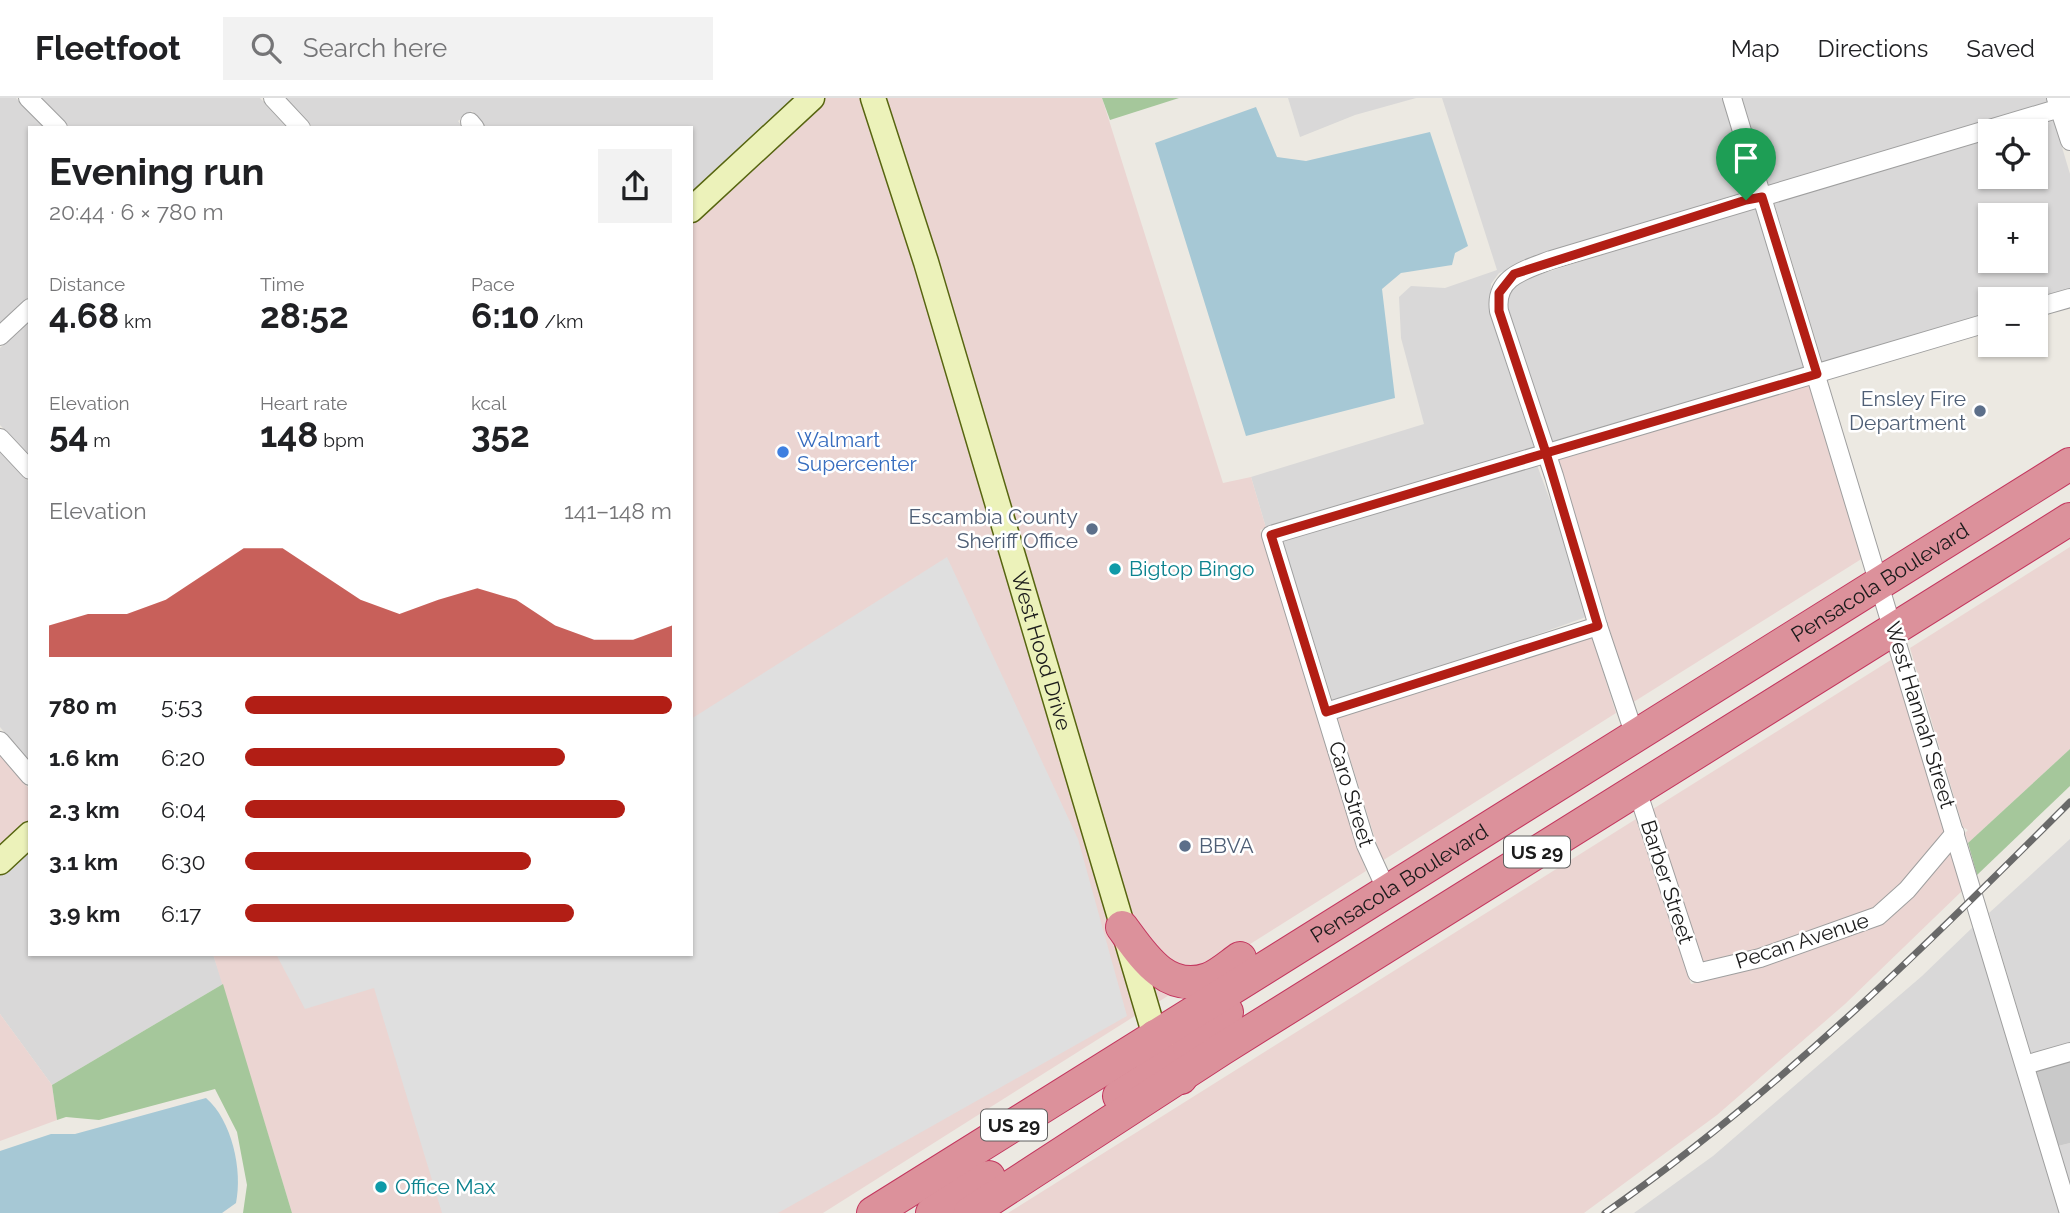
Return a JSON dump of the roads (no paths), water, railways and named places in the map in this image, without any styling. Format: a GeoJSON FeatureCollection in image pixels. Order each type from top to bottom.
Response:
{"type":"FeatureCollection","features":[{"type":"Feature","properties":{"kind":"highway","name":"Pensacola Boulevard"},"geometry":{"type":"LineString","coordinates":[[873,1213],[2070,464]]}},
{"type":"Feature","properties":{"kind":"highway"},"geometry":{"type":"LineString","coordinates":[[1895,629],[1902,595],[1917,580],[2070,484]]}},
{"type":"Feature","properties":{"kind":"highway","name":"US 29"},"geometry":{"type":"LineString","coordinates":[[970,1213],[1222,1049],[2070,519]]}},
{"type":"Feature","properties":{"kind":"highway"},"geometry":{"type":"LineString","coordinates":[[1637,790],[1702,731],[1861,631],[1873,613],[1881,582]]}},
{"type":"Feature","properties":{"kind":"highway"},"geometry":{"type":"LineString","coordinates":[[1181,1078],[1187,1045],[1209,1024],[1371,922],[1417,872]]}},
{"type":"Feature","properties":{"kind":"highway"},"geometry":{"type":"LineString","coordinates":[[1122,927],[1157,973],[1184,981],[1207,979],[1309,915],[1387,891]]}},
{"type":"Feature","properties":{"kind":"highway"},"geometry":{"type":"LineString","coordinates":[[932,1213],[1148,1078],[1159,1060],[1155,1036]]}},
{"type":"Feature","properties":{"kind":"street"},"geometry":{"type":"LineString","coordinates":[[28,98],[56,126]]}},
{"type":"Feature","properties":{"kind":"street"},"geometry":{"type":"LineString","coordinates":[[273,98],[299,126]]}},
{"type":"Feature","properties":{"kind":"street"},"geometry":{"type":"LineString","coordinates":[[693,208],[812,98]]}},
{"type":"Feature","properties":{"kind":"street","name":"West Hood Drive"},"geometry":{"type":"LineString","coordinates":[[873,98],[930,274],[1155,1036],[1181,1078]]}},
{"type":"Feature","properties":{"kind":"street","name":"West Hannah Street"},"geometry":{"type":"LineString","coordinates":[[1732,98],[1881,582],[2069,1213]]}},
{"type":"Feature","properties":{"kind":"street"},"geometry":{"type":"LineString","coordinates":[[1635,736],[1499,311],[1499,293],[1504,283],[1514,274],[1551,260],[2062,103],[2070,141]]}},
{"type":"Feature","properties":{"kind":"street"},"geometry":{"type":"LineString","coordinates":[[2048,304],[2070,298]]}},
{"type":"Feature","properties":{"kind":"street"},"geometry":{"type":"LineString","coordinates":[[0,336],[28,310]]}},
{"type":"Feature","properties":{"kind":"street"},"geometry":{"type":"LineString","coordinates":[[1546,453],[1978,326]]}},
{"type":"Feature","properties":{"kind":"street"},"geometry":{"type":"LineString","coordinates":[[0,438],[28,468]]}},
{"type":"Feature","properties":{"kind":"street","name":"Caro Street"},"geometry":{"type":"LineString","coordinates":[[1387,891],[1366,845],[1271,535],[1546,453]]}},
{"type":"Feature","properties":{"kind":"street"},"geometry":{"type":"LineString","coordinates":[[1326,712],[1598,626]]}},
{"type":"Feature","properties":{"kind":"street"},"geometry":{"type":"LineString","coordinates":[[0,741],[28,774]]}},
{"type":"Feature","properties":{"kind":"street","name":"Barber Street"},"geometry":{"type":"LineString","coordinates":[[1637,790],[1697,973]]}},
{"type":"Feature","properties":{"kind":"street","name":"Pecan Avenue"},"geometry":{"type":"LineString","coordinates":[[1697,973],[1760,958],[1878,916],[1907,890],[1955,832]]}},
{"type":"Feature","properties":{"kind":"street"},"geometry":{"type":"LineString","coordinates":[[0,862],[28,836]]}},
{"type":"Feature","properties":{"kind":"street"},"geometry":{"type":"LineString","coordinates":[[2025,1065],[2070,1052]]}},
{"type":"Feature","properties":{"kind":"water"},"geometry":{"type":"Polygon","coordinates":[[[1256,107],[1277,157],[1306,161],[1430,132],[1468,246],[1455,253],[1452,265],[1401,273],[1382,289],[1395,398],[1246,436],[1155,143],[1256,107]]]}},
{"type":"Feature","properties":{"kind":"water"},"geometry":{"type":"Polygon","coordinates":[[[206,1098],[223,1119],[229,1132],[238,1176],[236,1203],[222,1213],[0,1213],[0,1151],[51,1134],[75,1134],[206,1098]]]}},
{"type":"Feature","properties":{"kind":"railway"},"geometry":{"type":"LineString","coordinates":[[1605,1213],[1668,1167],[1789,1069],[1959,912],[2070,802]]}},
{"type":"Feature","properties":{"kind":"place","name":"Ensley Fire Department"},"geometry":{"type":"Point","coordinates":[1980,411]}},
{"type":"Feature","properties":{"kind":"place","name":"Walmart Supercenter"},"geometry":{"type":"Point","coordinates":[783,452]}},
{"type":"Feature","properties":{"kind":"place","name":"Escambia County Sheriff Office"},"geometry":{"type":"Point","coordinates":[1092,529]}},
{"type":"Feature","properties":{"kind":"place","name":"Bigtop Bingo"},"geometry":{"type":"Point","coordinates":[1115,569]}},
{"type":"Feature","properties":{"kind":"place","name":"BBVA"},"geometry":{"type":"Point","coordinates":[1185,846]}},
{"type":"Feature","properties":{"kind":"place","name":"Office Max"},"geometry":{"type":"Point","coordinates":[381,1187]}}]}
